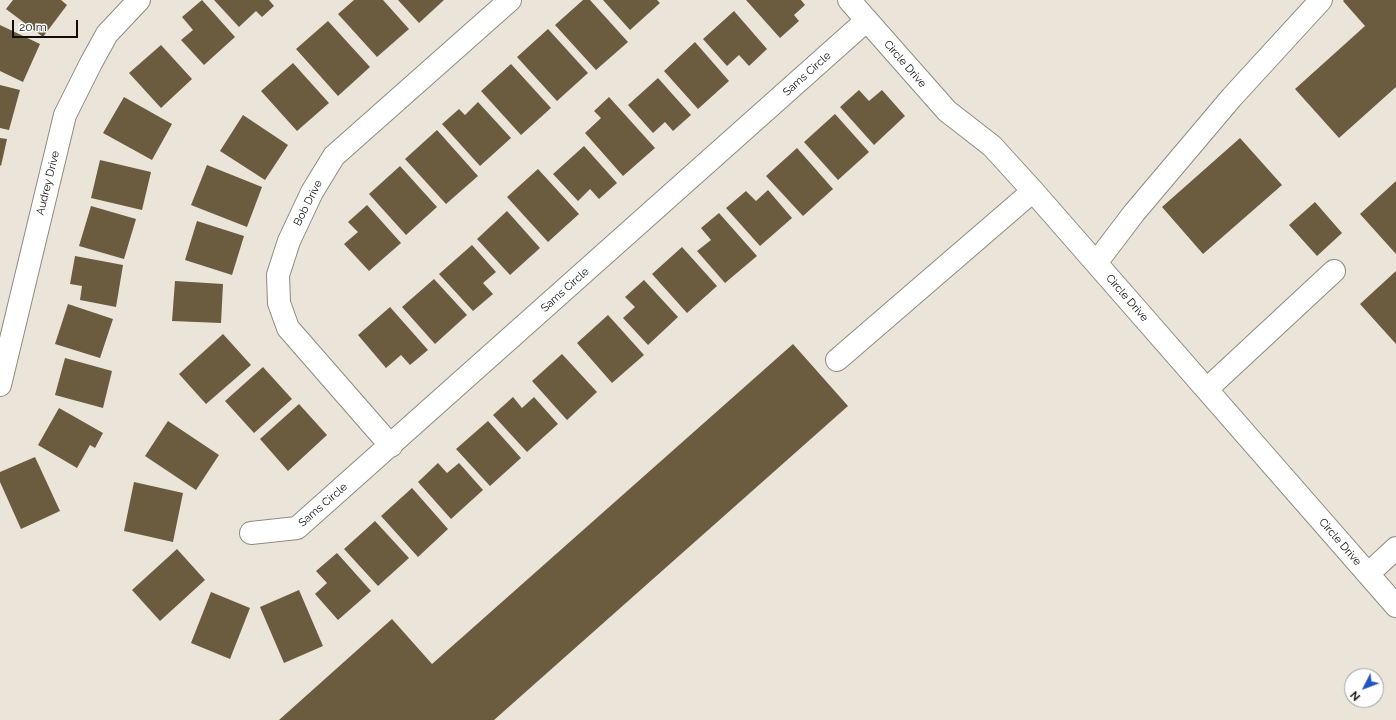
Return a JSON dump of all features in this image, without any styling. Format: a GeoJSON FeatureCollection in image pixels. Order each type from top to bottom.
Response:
{"type":"FeatureCollection","features":[{"type":"Feature","properties":{"kind":"street","name":"Audrey Drive"},"geometry":{"type":"LineString","coordinates":[[0,385],[65,115],[90,63],[107,34],[139,0]]}},
{"type":"Feature","properties":{"kind":"street","name":"Bob Drive"},"geometry":{"type":"LineString","coordinates":[[391,446],[288,328],[279,303],[278,275],[289,241],[312,192],[334,156],[510,0]]}},
{"type":"Feature","properties":{"kind":"street","name":"Circle Drive"},"geometry":{"type":"LineString","coordinates":[[849,0],[947,111],[992,146],[1033,191],[1207,388],[1396,606]]}},
{"type":"Feature","properties":{"kind":"street"},"geometry":{"type":"LineString","coordinates":[[1096,263],[1134,213],[1232,97],[1321,0]]}},
{"type":"Feature","properties":{"kind":"street","name":"Sams Circle"},"geometry":{"type":"LineString","coordinates":[[251,533],[297,528],[391,446],[867,20]]}},
{"type":"Feature","properties":{"kind":"street"},"geometry":{"type":"LineString","coordinates":[[838,360],[1033,191]]}},
{"type":"Feature","properties":{"kind":"street"},"geometry":{"type":"LineString","coordinates":[[1207,388],[1334,271]]}},
{"type":"Feature","properties":{"kind":"street"},"geometry":{"type":"LineString","coordinates":[[1368,574],[1396,548]]}},
{"type":"Feature","properties":{"kind":"building"},"geometry":{"type":"Polygon","coordinates":[[[13,0],[61,0],[67,5],[43,37],[6,9],[13,0]]]}},
{"type":"Feature","properties":{"kind":"building"},"geometry":{"type":"Polygon","coordinates":[[[202,0],[235,37],[204,65],[181,40],[193,30],[182,17],[202,0]]]}},
{"type":"Feature","properties":{"kind":"building"},"geometry":{"type":"Polygon","coordinates":[[[214,0],[269,0],[274,6],[262,17],[256,11],[239,27],[214,0]]]}},
{"type":"Feature","properties":{"kind":"building"},"geometry":{"type":"Polygon","coordinates":[[[354,0],[383,0],[409,29],[377,57],[338,14],[354,0]]]}},
{"type":"Feature","properties":{"kind":"building"},"geometry":{"type":"Polygon","coordinates":[[[398,0],[444,0],[419,23],[398,0]]]}},
{"type":"Feature","properties":{"kind":"building"},"geometry":{"type":"Polygon","coordinates":[[[583,0],[590,0],[628,42],[596,70],[555,25],[583,0]]]}},
{"type":"Feature","properties":{"kind":"building"},"geometry":{"type":"Polygon","coordinates":[[[603,0],[657,0],[660,3],[630,30],[603,0]]]}},
{"type":"Feature","properties":{"kind":"building"},"geometry":{"type":"Polygon","coordinates":[[[746,0],[801,0],[805,5],[794,15],[799,21],[780,38],[746,0]]]}},
{"type":"Feature","properties":{"kind":"building"},"geometry":{"type":"Polygon","coordinates":[[[1396,0],[1396,87],[1339,138],[1295,89],[1365,26],[1343,1],[1396,0]]]}},
{"type":"Feature","properties":{"kind":"building"},"geometry":{"type":"Polygon","coordinates":[[[734,11],[767,49],[749,66],[739,55],[727,66],[703,39],[734,11]]]}},
{"type":"Feature","properties":{"kind":"building"},"geometry":{"type":"Polygon","coordinates":[[[328,21],[370,67],[338,96],[296,49],[328,21]]]}},
{"type":"Feature","properties":{"kind":"building"},"geometry":{"type":"Polygon","coordinates":[[[0,25],[40,44],[23,82],[0,71],[0,25]]]}},
{"type":"Feature","properties":{"kind":"building"},"geometry":{"type":"Polygon","coordinates":[[[548,29],[588,73],[557,101],[517,57],[548,29]]]}},
{"type":"Feature","properties":{"kind":"building"},"geometry":{"type":"Polygon","coordinates":[[[695,42],[729,81],[698,109],[664,71],[695,42]]]}},
{"type":"Feature","properties":{"kind":"building"},"geometry":{"type":"Polygon","coordinates":[[[161,45],[192,79],[161,108],[129,73],[161,45]]]}},
{"type":"Feature","properties":{"kind":"building"},"geometry":{"type":"Polygon","coordinates":[[[293,63],[329,103],[297,131],[261,91],[293,63]]]}},
{"type":"Feature","properties":{"kind":"building"},"geometry":{"type":"Polygon","coordinates":[[[511,64],[551,108],[521,135],[481,91],[511,64]]]}},
{"type":"Feature","properties":{"kind":"building"},"geometry":{"type":"Polygon","coordinates":[[[658,78],[691,115],[673,131],[665,122],[653,133],[628,105],[658,78]]]}},
{"type":"Feature","properties":{"kind":"building"},"geometry":{"type":"Polygon","coordinates":[[[0,85],[20,90],[9,130],[0,128],[0,85]]]}},
{"type":"Feature","properties":{"kind":"building"},"geometry":{"type":"Polygon","coordinates":[[[859,90],[869,101],[882,90],[905,116],[874,145],[840,107],[859,90]]]}},
{"type":"Feature","properties":{"kind":"building"},"geometry":{"type":"Polygon","coordinates":[[[124,97],[172,124],[152,160],[103,133],[124,97]]]}},
{"type":"Feature","properties":{"kind":"building"},"geometry":{"type":"Polygon","coordinates":[[[609,97],[655,148],[623,176],[585,133],[601,118],[594,111],[609,97]]]}},
{"type":"Feature","properties":{"kind":"building"},"geometry":{"type":"Polygon","coordinates":[[[478,102],[511,138],[480,166],[442,124],[459,109],[465,115],[478,102]]]}},
{"type":"Feature","properties":{"kind":"building"},"geometry":{"type":"Polygon","coordinates":[[[835,114],[869,152],[838,180],[804,142],[835,114]]]}},
{"type":"Feature","properties":{"kind":"building"},"geometry":{"type":"Polygon","coordinates":[[[243,115],[288,145],[265,180],[220,151],[243,115]]]}},
{"type":"Feature","properties":{"kind":"building"},"geometry":{"type":"Polygon","coordinates":[[[437,130],[478,176],[446,204],[405,159],[437,130]]]}},
{"type":"Feature","properties":{"kind":"building"},"geometry":{"type":"Polygon","coordinates":[[[0,138],[7,139],[1,166],[0,165],[0,138]]]}},
{"type":"Feature","properties":{"kind":"building"},"geometry":{"type":"Polygon","coordinates":[[[1240,138],[1282,185],[1203,254],[1162,207],[1240,138]]]}},
{"type":"Feature","properties":{"kind":"building"},"geometry":{"type":"Polygon","coordinates":[[[584,146],[617,183],[599,199],[590,189],[578,201],[553,174],[584,146]]]}},
{"type":"Feature","properties":{"kind":"building"},"geometry":{"type":"Polygon","coordinates":[[[797,148],[833,189],[803,216],[766,176],[797,148]]]}},
{"type":"Feature","properties":{"kind":"building"},"geometry":{"type":"Polygon","coordinates":[[[100,160],[151,172],[142,210],[91,198],[100,160]]]}},
{"type":"Feature","properties":{"kind":"building"},"geometry":{"type":"Polygon","coordinates":[[[207,165],[262,187],[247,227],[191,205],[207,165]]]}},
{"type":"Feature","properties":{"kind":"building"},"geometry":{"type":"Polygon","coordinates":[[[400,166],[437,207],[406,235],[369,194],[400,166]]]}},
{"type":"Feature","properties":{"kind":"building"},"geometry":{"type":"Polygon","coordinates":[[[538,169],[579,214],[548,242],[507,197],[538,169]]]}},
{"type":"Feature","properties":{"kind":"building"},"geometry":{"type":"Polygon","coordinates":[[[1396,181],[1396,254],[1360,214],[1396,181]]]}},
{"type":"Feature","properties":{"kind":"building"},"geometry":{"type":"Polygon","coordinates":[[[768,190],[792,218],[760,246],[726,208],[746,191],[756,201],[768,190]]]}},
{"type":"Feature","properties":{"kind":"building"},"geometry":{"type":"Polygon","coordinates":[[[1315,202],[1342,233],[1317,256],[1289,225],[1315,202]]]}},
{"type":"Feature","properties":{"kind":"building"},"geometry":{"type":"Polygon","coordinates":[[[367,205],[401,243],[369,271],[344,244],[358,232],[348,222],[367,205]]]}},
{"type":"Feature","properties":{"kind":"building"},"geometry":{"type":"Polygon","coordinates":[[[91,206],[136,219],[124,259],[79,246],[91,206]]]}},
{"type":"Feature","properties":{"kind":"building"},"geometry":{"type":"Polygon","coordinates":[[[507,211],[540,248],[510,275],[477,239],[507,211]]]}},
{"type":"Feature","properties":{"kind":"building"},"geometry":{"type":"Polygon","coordinates":[[[719,213],[757,256],[725,283],[697,251],[711,240],[701,228],[719,213]]]}},
{"type":"Feature","properties":{"kind":"building"},"geometry":{"type":"Polygon","coordinates":[[[197,221],[244,236],[232,275],[185,260],[197,221]]]}},
{"type":"Feature","properties":{"kind":"building"},"geometry":{"type":"Polygon","coordinates":[[[472,245],[496,272],[483,283],[493,294],[473,311],[439,274],[472,245]]]}},
{"type":"Feature","properties":{"kind":"building"},"geometry":{"type":"Polygon","coordinates":[[[682,247],[717,286],[687,313],[652,274],[682,247]]]}},
{"type":"Feature","properties":{"kind":"building"},"geometry":{"type":"Polygon","coordinates":[[[75,256],[123,265],[116,307],[80,300],[82,286],[70,284],[75,256]]]}},
{"type":"Feature","properties":{"kind":"building"},"geometry":{"type":"Polygon","coordinates":[[[1396,271],[1396,344],[1360,304],[1396,271]]]}},
{"type":"Feature","properties":{"kind":"building"},"geometry":{"type":"Polygon","coordinates":[[[434,279],[467,315],[435,344],[402,307],[434,279]]]}},
{"type":"Feature","properties":{"kind":"building"},"geometry":{"type":"Polygon","coordinates":[[[644,280],[678,317],[648,345],[623,318],[635,307],[625,297],[644,280]]]}},
{"type":"Feature","properties":{"kind":"building"},"geometry":{"type":"Polygon","coordinates":[[[175,281],[223,284],[221,323],[172,321],[175,281]]]}},
{"type":"Feature","properties":{"kind":"building"},"geometry":{"type":"Polygon","coordinates":[[[68,304],[113,319],[100,358],[55,344],[68,304]]]}},
{"type":"Feature","properties":{"kind":"building"},"geometry":{"type":"Polygon","coordinates":[[[390,307],[428,350],[410,365],[401,355],[386,368],[358,335],[390,307]]]}},
{"type":"Feature","properties":{"kind":"building"},"geometry":{"type":"Polygon","coordinates":[[[608,315],[644,355],[612,383],[577,343],[608,315]]]}},
{"type":"Feature","properties":{"kind":"building"},"geometry":{"type":"Polygon","coordinates":[[[223,334],[251,365],[206,404],[179,374],[223,334]]]}},
{"type":"Feature","properties":{"kind":"building"},"geometry":{"type":"Polygon","coordinates":[[[793,344],[848,406],[494,720],[279,720],[392,619],[432,664],[793,344]]]}},
{"type":"Feature","properties":{"kind":"building"},"geometry":{"type":"Polygon","coordinates":[[[562,354],[597,392],[567,420],[532,381],[562,354]]]}},
{"type":"Feature","properties":{"kind":"building"},"geometry":{"type":"Polygon","coordinates":[[[65,358],[112,371],[103,408],[55,395],[65,358]]]}},
{"type":"Feature","properties":{"kind":"building"},"geometry":{"type":"Polygon","coordinates":[[[263,367],[292,399],[254,433],[225,401],[263,367]]]}},
{"type":"Feature","properties":{"kind":"building"},"geometry":{"type":"Polygon","coordinates":[[[513,397],[522,408],[534,397],[558,424],[527,452],[493,415],[513,397]]]}},
{"type":"Feature","properties":{"kind":"building"},"geometry":{"type":"Polygon","coordinates":[[[299,404],[327,435],[288,471],[260,439],[299,404]]]}},
{"type":"Feature","properties":{"kind":"building"},"geometry":{"type":"Polygon","coordinates":[[[59,408],[103,433],[95,448],[90,445],[77,468],[38,445],[59,408]]]}},
{"type":"Feature","properties":{"kind":"building"},"geometry":{"type":"Polygon","coordinates":[[[168,421],[219,455],[196,490],[145,456],[168,421]]]}},
{"type":"Feature","properties":{"kind":"building"},"geometry":{"type":"Polygon","coordinates":[[[488,421],[521,458],[490,486],[456,449],[488,421]]]}},
{"type":"Feature","properties":{"kind":"building"},"geometry":{"type":"Polygon","coordinates":[[[35,457],[60,511],[21,529],[0,482],[0,472],[35,457]]]}},
{"type":"Feature","properties":{"kind":"building"},"geometry":{"type":"Polygon","coordinates":[[[438,463],[447,473],[459,463],[483,490],[451,519],[418,482],[438,463]]]}},
{"type":"Feature","properties":{"kind":"building"},"geometry":{"type":"Polygon","coordinates":[[[134,482],[183,493],[173,542],[124,531],[134,482]]]}},
{"type":"Feature","properties":{"kind":"building"},"geometry":{"type":"Polygon","coordinates":[[[412,488],[448,529],[418,557],[381,516],[412,488]]]}},
{"type":"Feature","properties":{"kind":"building"},"geometry":{"type":"Polygon","coordinates":[[[375,521],[409,558],[378,586],[344,549],[375,521]]]}},
{"type":"Feature","properties":{"kind":"building"},"geometry":{"type":"Polygon","coordinates":[[[177,549],[205,580],[160,621],[132,590],[177,549]]]}},
{"type":"Feature","properties":{"kind":"building"},"geometry":{"type":"Polygon","coordinates":[[[337,553],[371,591],[338,620],[315,594],[327,583],[316,571],[337,553]]]}},
{"type":"Feature","properties":{"kind":"building"},"geometry":{"type":"Polygon","coordinates":[[[299,590],[323,646],[284,663],[260,607],[299,590]]]}},
{"type":"Feature","properties":{"kind":"building"},"geometry":{"type":"Polygon","coordinates":[[[211,592],[250,608],[230,659],[191,643],[211,592]]]}}]}
